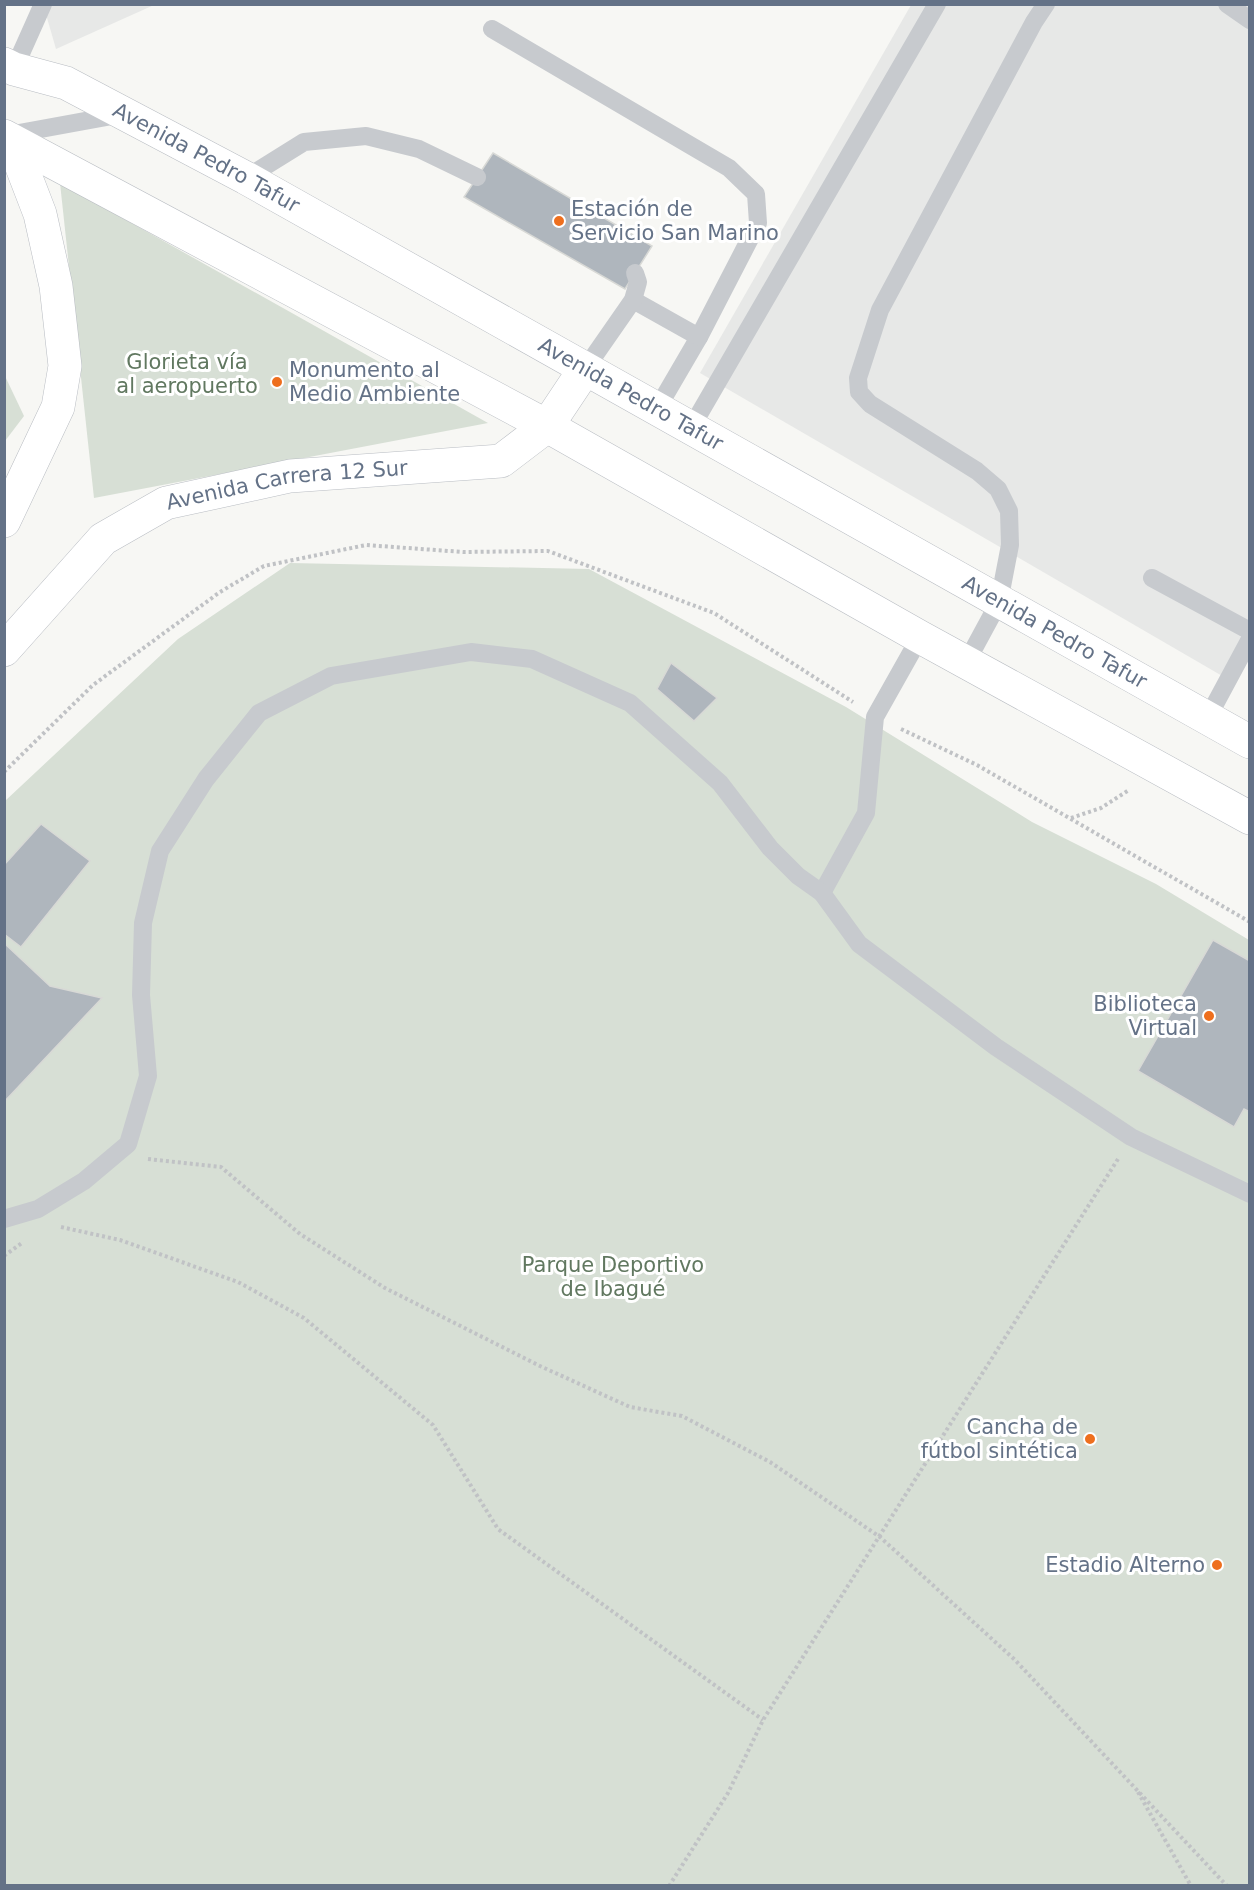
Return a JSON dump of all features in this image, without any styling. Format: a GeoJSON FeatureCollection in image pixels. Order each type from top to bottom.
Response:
{"type":"FeatureCollection","features":[{"type":"Feature","properties":{"kind":"main road","name":"Avenida Pedro Tafur"},"geometry":{"type":"LineString","coordinates":[[9,67],[66,83],[246,178],[1250,742]]}},
{"type":"Feature","properties":{"kind":"main road"},"geometry":{"type":"LineString","coordinates":[[4,137],[548,426],[920,638],[1250,818]]}},
{"type":"Feature","properties":{"kind":"main road"},"geometry":{"type":"LineString","coordinates":[[4,137],[20,162],[40,214],[56,286],[65,366],[57,406],[4,521]]}},
{"type":"Feature","properties":{"kind":"main road","name":"Avenida Carrera 12 Sur"},"geometry":{"type":"LineString","coordinates":[[4,650],[103,538],[166,502],[290,476],[501,461],[548,426],[585,369]]}},
{"type":"Feature","properties":{"kind":"lane"},"geometry":{"type":"LineString","coordinates":[[9,67],[43,4]]}},
{"type":"Feature","properties":{"kind":"lane"},"geometry":{"type":"LineString","coordinates":[[691,428],[937,4]]}},
{"type":"Feature","properties":{"kind":"lane"},"geometry":{"type":"LineString","coordinates":[[966,663],[999,602],[1010,545],[1009,511],[998,489],[977,471],[870,404],[859,392],[858,378],[880,310],[1034,22],[1046,4]]}},
{"type":"Feature","properties":{"kind":"lane"},"geometry":{"type":"LineString","coordinates":[[1227,4],[1250,20]]}},
{"type":"Feature","properties":{"kind":"lane"},"geometry":{"type":"LineString","coordinates":[[492,29],[729,168],[756,194],[758,223],[699,337],[657,410]]}},
{"type":"Feature","properties":{"kind":"lane"},"geometry":{"type":"LineString","coordinates":[[4,137],[124,114]]}},
{"type":"Feature","properties":{"kind":"lane"},"geometry":{"type":"LineString","coordinates":[[246,178],[304,142],[366,136],[419,149],[477,177]]}},
{"type":"Feature","properties":{"kind":"lane"},"geometry":{"type":"LineString","coordinates":[[585,369],[633,300],[638,282],[636,273]]}},
{"type":"Feature","properties":{"kind":"lane"},"geometry":{"type":"LineString","coordinates":[[633,300],[699,337]]}},
{"type":"Feature","properties":{"kind":"lane"},"geometry":{"type":"LineString","coordinates":[[1152,578],[1250,631]]}},
{"type":"Feature","properties":{"kind":"lane"},"geometry":{"type":"LineString","coordinates":[[822,893],[866,813],[875,717],[920,638]]}},
{"type":"Feature","properties":{"kind":"lane"},"geometry":{"type":"LineString","coordinates":[[1207,718],[1250,639]]}},
{"type":"Feature","properties":{"kind":"lane"},"geometry":{"type":"LineString","coordinates":[[4,1218],[38,1209],[84,1181],[128,1143],[148,1076],[141,995],[142,923],[160,851],[206,779],[259,713],[331,675],[471,652],[532,659],[630,703],[720,783],[770,848],[798,876],[822,893],[859,944],[996,1047],[1131,1137],[1250,1194]]}},
{"type":"Feature","properties":{"kind":"path"},"geometry":{"type":"LineString","coordinates":[[4,772],[93,685],[220,592],[264,566],[366,545],[463,552],[548,551],[714,612],[875,717],[977,765],[1250,922]]}},
{"type":"Feature","properties":{"kind":"path"},"geometry":{"type":"LineString","coordinates":[[1070,818],[1101,808],[1125,794],[1155,766]]}},
{"type":"Feature","properties":{"kind":"path"},"geometry":{"type":"LineString","coordinates":[[669,1886],[728,1793],[763,1720],[1131,1137]]}},
{"type":"Feature","properties":{"kind":"path"},"geometry":{"type":"LineString","coordinates":[[145,1159],[221,1167],[300,1234],[385,1288],[540,1366],[630,1407],[682,1416],[771,1462],[880,1537],[1015,1660],[1227,1886]]}},
{"type":"Feature","properties":{"kind":"path"},"geometry":{"type":"LineString","coordinates":[[56,1226],[120,1240],[238,1282],[304,1318],[433,1425],[498,1530],[763,1720]]}},
{"type":"Feature","properties":{"kind":"path"},"geometry":{"type":"LineString","coordinates":[[1135,1786],[1191,1886]]}},
{"type":"Feature","properties":{"kind":"shaded area"},"geometry":{"type":"Polygon","coordinates":[[[43,4],[154,5],[56,49],[43,4]]]}},
{"type":"Feature","properties":{"kind":"shaded area"},"geometry":{"type":"Polygon","coordinates":[[[911,5],[1249,5],[1250,630],[1224,677],[700,373],[911,5]]]}},
{"type":"Feature","properties":{"kind":"green space","name":"Glorieta vía al aeropuerto"},"geometry":{"type":"Polygon","coordinates":[[[60,183],[488,423],[94,498],[60,183]]]}},
{"type":"Feature","properties":{"kind":"green space"},"geometry":{"type":"Polygon","coordinates":[[[4,374],[24,416],[5,441],[4,441],[4,374]]]}},
{"type":"Feature","properties":{"kind":"green space","name":"Parque Deportivo de Ibagué"},"geometry":{"type":"Polygon","coordinates":[[[290,563],[589,569],[846,707],[1032,822],[1156,884],[1249,940],[1249,1885],[5,1886],[5,801],[178,639],[290,563]]]}},
{"type":"Feature","properties":{"kind":"building","name":"Estación de Servicio San Marino"},"geometry":{"type":"Polygon","coordinates":[[[493,153],[652,246],[625,289],[464,197],[493,153]]]}},
{"type":"Feature","properties":{"kind":"building"},"geometry":{"type":"Polygon","coordinates":[[[671,663],[717,698],[694,721],[657,689],[671,663]]]}},
{"type":"Feature","properties":{"kind":"building"},"geometry":{"type":"Polygon","coordinates":[[[41,824],[90,861],[21,947],[4,934],[4,865],[41,824]]]}},
{"type":"Feature","properties":{"kind":"building","name":"Biblioteca Virtual"},"geometry":{"type":"Polygon","coordinates":[[[1213,940],[1250,961],[1250,1112],[1244,1109],[1234,1127],[1138,1071],[1213,940]]]}},
{"type":"Feature","properties":{"kind":"building"},"geometry":{"type":"Polygon","coordinates":[[[4,943],[50,986],[102,998],[4,1102],[4,943]]]}},
{"type":"Feature","properties":{"kind":"place","name":"Estación de Servicio San Marino"},"geometry":{"type":"Point","coordinates":[559,221]}},
{"type":"Feature","properties":{"kind":"place","name":"Monumento al Medio Ambiente"},"geometry":{"type":"Point","coordinates":[277,382]}},
{"type":"Feature","properties":{"kind":"place","name":"Biblioteca Virtual"},"geometry":{"type":"Point","coordinates":[1209,1016]}},
{"type":"Feature","properties":{"kind":"place","name":"Cancha de fútbol sintética"},"geometry":{"type":"Point","coordinates":[1090,1439]}},
{"type":"Feature","properties":{"kind":"place","name":"Estadio Alterno"},"geometry":{"type":"Point","coordinates":[1217,1565]}}]}
